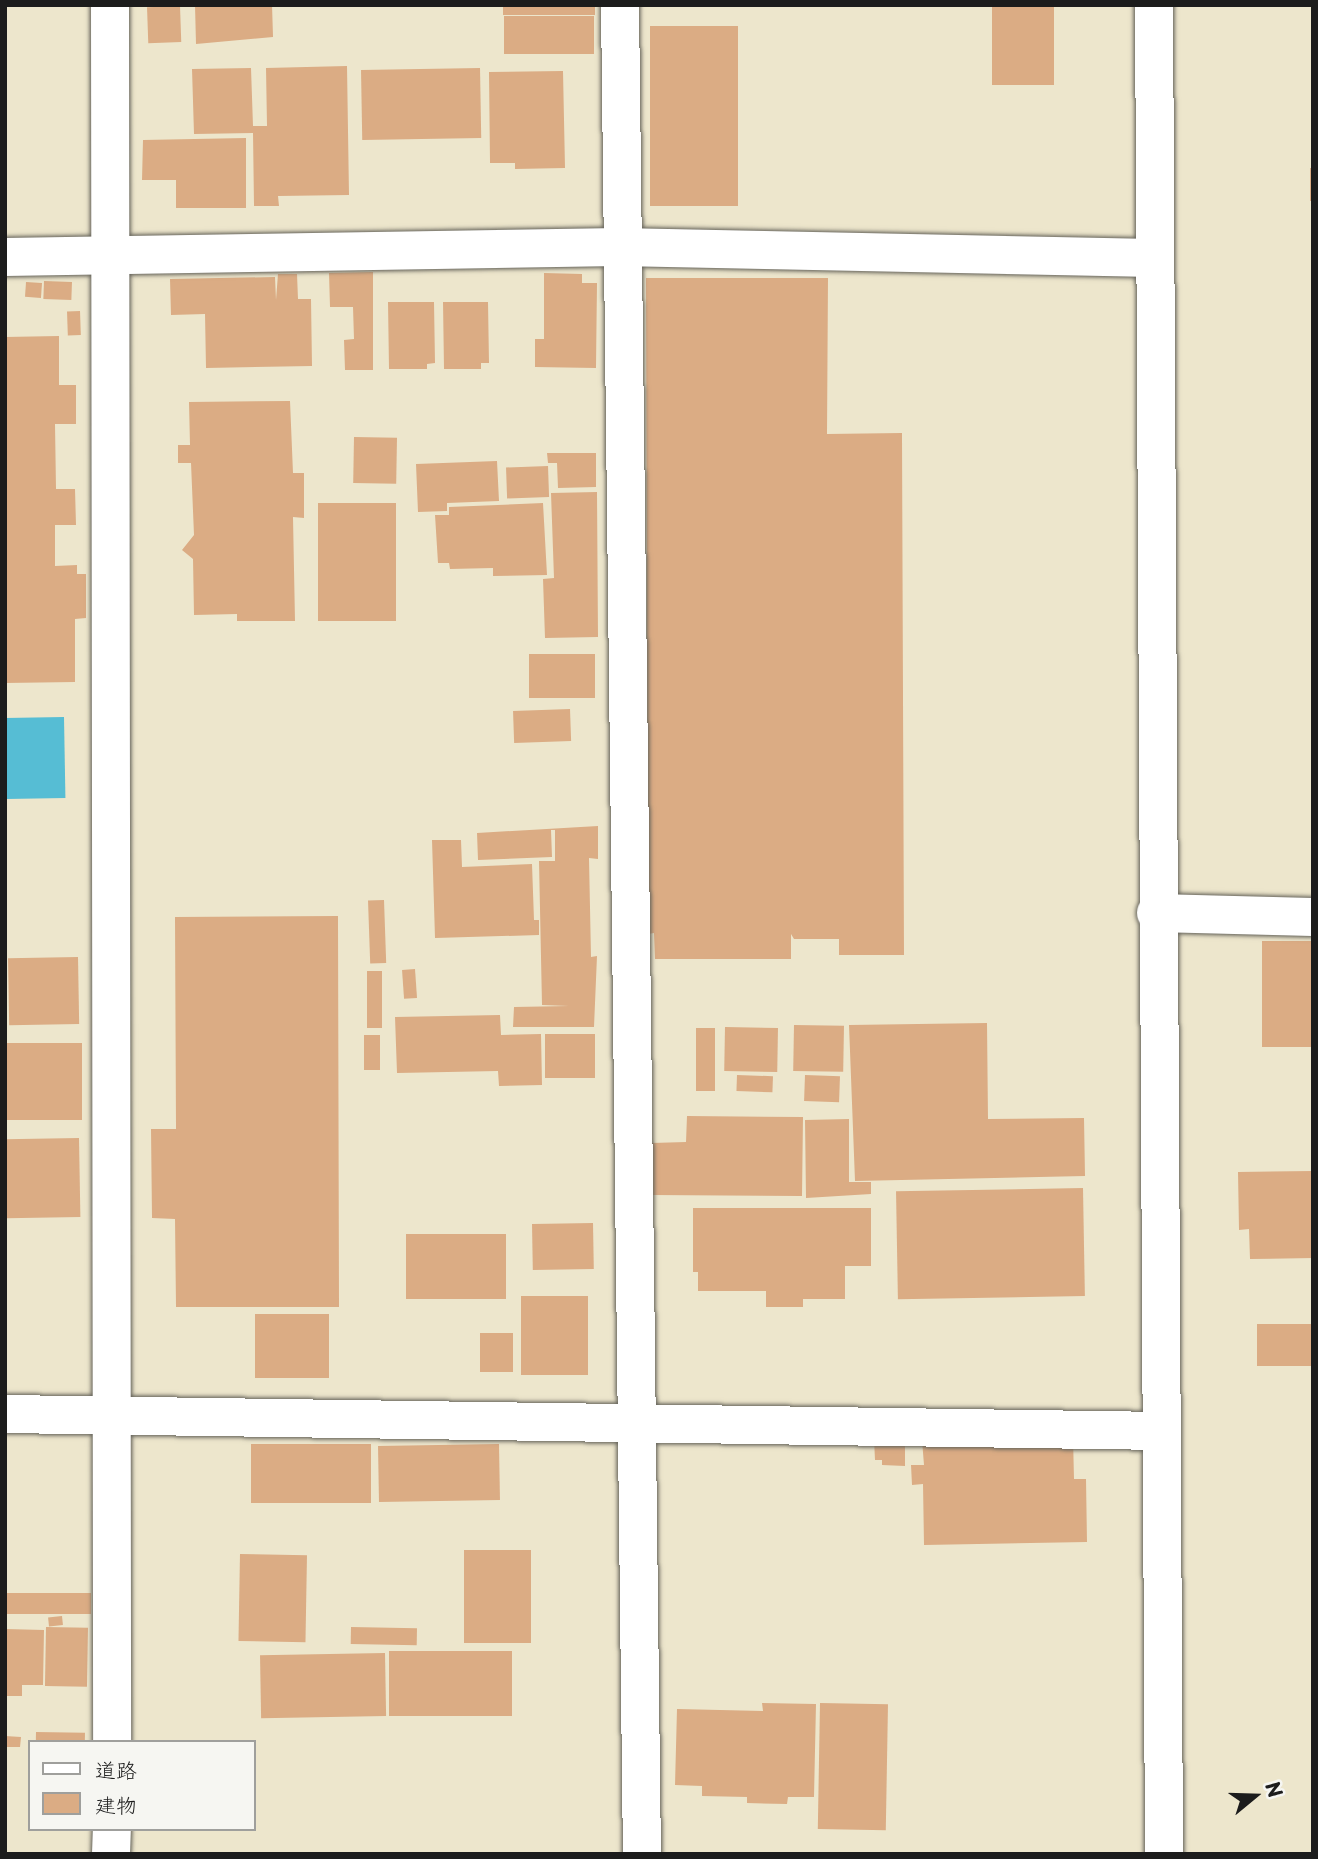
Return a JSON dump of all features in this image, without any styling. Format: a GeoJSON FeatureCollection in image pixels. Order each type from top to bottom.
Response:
{"type":"FeatureCollection","features":[{"type":"Feature","properties":{"kind":"street"},"geometry":{"type":"LineString","coordinates":[[110,5],[108,257],[114,1413],[112,1740]]}},
{"type":"Feature","properties":{"kind":"street"},"geometry":{"type":"LineString","coordinates":[[620,5],[619,247],[642,1854]]}},
{"type":"Feature","properties":{"kind":"street"},"geometry":{"type":"LineString","coordinates":[[1154,5],[1156,914],[1164,1854]]}},
{"type":"Feature","properties":{"kind":"street"},"geometry":{"type":"LineString","coordinates":[[5,257],[619,247],[1154,258]]}},
{"type":"Feature","properties":{"kind":"street"},"geometry":{"type":"LineString","coordinates":[[1156,914],[1313,917]]}},
{"type":"Feature","properties":{"kind":"street"},"geometry":{"type":"LineString","coordinates":[[5,1415],[114,1413],[1160,1431]]}},
{"type":"Feature","properties":{"kind":"street"},"geometry":{"type":"LineString","coordinates":[[111,1854],[112,1831]]}},
{"type":"Feature","properties":{"kind":"water"},"geometry":{"type":"Polygon","coordinates":[[[64,717],[65,798],[6,799],[5,718],[64,717]]]}},
{"type":"Feature","properties":{"kind":"building"},"geometry":{"type":"Polygon","coordinates":[[[195,5],[272,5],[273,37],[196,44],[195,5]]]}},
{"type":"Feature","properties":{"kind":"building"},"geometry":{"type":"Polygon","coordinates":[[[503,5],[595,5],[595,15],[503,15],[503,5]]]}},
{"type":"Feature","properties":{"kind":"building"},"geometry":{"type":"Polygon","coordinates":[[[992,5],[1054,5],[1054,85],[992,85],[992,5]]]}},
{"type":"Feature","properties":{"kind":"building"},"geometry":{"type":"Polygon","coordinates":[[[180,6],[181,42],[148,43],[147,7],[180,6]]]}},
{"type":"Feature","properties":{"kind":"building"},"geometry":{"type":"Polygon","coordinates":[[[504,16],[594,16],[594,54],[504,54],[504,16]]]}},
{"type":"Feature","properties":{"kind":"building"},"geometry":{"type":"Polygon","coordinates":[[[650,26],[738,26],[738,206],[650,206],[650,26]]]}},
{"type":"Feature","properties":{"kind":"building"},"geometry":{"type":"Polygon","coordinates":[[[347,66],[349,195],[278,196],[279,206],[254,206],[253,133],[194,134],[192,69],[251,68],[253,126],[267,126],[266,68],[347,66]]]}},
{"type":"Feature","properties":{"kind":"building"},"geometry":{"type":"Polygon","coordinates":[[[480,68],[481,138],[362,140],[361,70],[480,68]]]}},
{"type":"Feature","properties":{"kind":"building"},"geometry":{"type":"Polygon","coordinates":[[[563,71],[565,168],[515,169],[515,163],[490,163],[489,72],[563,71]]]}},
{"type":"Feature","properties":{"kind":"building"},"geometry":{"type":"Polygon","coordinates":[[[246,138],[246,208],[176,208],[176,180],[142,180],[143,140],[246,138]]]}},
{"type":"Feature","properties":{"kind":"building"},"geometry":{"type":"Polygon","coordinates":[[[1310,168],[1313,168],[1313,201],[1310,201],[1310,168]]]}},
{"type":"Feature","properties":{"kind":"building"},"geometry":{"type":"Polygon","coordinates":[[[373,272],[373,370],[345,370],[344,340],[354,339],[353,307],[330,307],[329,273],[373,272]]]}},
{"type":"Feature","properties":{"kind":"building"},"geometry":{"type":"Polygon","coordinates":[[[544,273],[582,274],[582,283],[597,283],[596,368],[535,367],[535,339],[544,339],[544,273]]]}},
{"type":"Feature","properties":{"kind":"building"},"geometry":{"type":"Polygon","coordinates":[[[278,274],[297,274],[298,299],[311,299],[312,366],[206,368],[205,314],[171,315],[170,279],[275,277],[276,300],[278,274]]]}},
{"type":"Feature","properties":{"kind":"building"},"geometry":{"type":"Polygon","coordinates":[[[646,278],[828,278],[827,434],[902,433],[904,955],[839,955],[839,939],[794,939],[791,934],[791,959],[655,959],[654,933],[648,934],[646,278]]]}},
{"type":"Feature","properties":{"kind":"building"},"geometry":{"type":"Polygon","coordinates":[[[44,281],[72,282],[71,300],[43,299],[44,281]]]}},
{"type":"Feature","properties":{"kind":"building"},"geometry":{"type":"Polygon","coordinates":[[[26,282],[42,283],[41,298],[25,297],[26,282]]]}},
{"type":"Feature","properties":{"kind":"building"},"geometry":{"type":"Polygon","coordinates":[[[388,302],[434,302],[435,363],[427,364],[427,369],[389,369],[388,302]]]}},
{"type":"Feature","properties":{"kind":"building"},"geometry":{"type":"Polygon","coordinates":[[[443,302],[488,302],[489,363],[481,363],[481,369],[444,369],[443,302]]]}},
{"type":"Feature","properties":{"kind":"building"},"geometry":{"type":"Polygon","coordinates":[[[67,311],[80,311],[81,335],[68,335],[67,311]]]}},
{"type":"Feature","properties":{"kind":"building"},"geometry":{"type":"Polygon","coordinates":[[[59,336],[59,385],[76,385],[76,424],[55,424],[56,489],[75,489],[76,525],[55,525],[55,566],[77,565],[77,574],[86,574],[86,618],[75,619],[75,682],[5,683],[5,337],[59,336]]]}},
{"type":"Feature","properties":{"kind":"building"},"geometry":{"type":"Polygon","coordinates":[[[290,401],[293,473],[304,473],[304,518],[293,517],[295,621],[237,621],[237,614],[194,615],[193,559],[182,550],[194,535],[191,463],[178,463],[178,445],[190,445],[189,402],[290,401]]]}},
{"type":"Feature","properties":{"kind":"building"},"geometry":{"type":"Polygon","coordinates":[[[354,437],[397,438],[396,484],[353,483],[354,437]]]}},
{"type":"Feature","properties":{"kind":"building"},"geometry":{"type":"Polygon","coordinates":[[[547,453],[596,453],[596,487],[558,488],[557,463],[548,463],[547,453]]]}},
{"type":"Feature","properties":{"kind":"building"},"geometry":{"type":"Polygon","coordinates":[[[497,461],[499,501],[447,503],[447,511],[418,512],[416,464],[497,461]]]}},
{"type":"Feature","properties":{"kind":"building"},"geometry":{"type":"Polygon","coordinates":[[[548,466],[549,497],[507,498],[506,467],[548,466]]]}},
{"type":"Feature","properties":{"kind":"building"},"geometry":{"type":"Polygon","coordinates":[[[597,492],[598,637],[545,638],[543,579],[554,578],[551,493],[597,492]]]}},
{"type":"Feature","properties":{"kind":"building"},"geometry":{"type":"Polygon","coordinates":[[[318,503],[396,503],[396,621],[318,621],[318,503]]]}},
{"type":"Feature","properties":{"kind":"building"},"geometry":{"type":"Polygon","coordinates":[[[543,503],[547,575],[493,576],[493,568],[450,569],[449,563],[438,563],[435,515],[449,515],[449,507],[543,503]]]}},
{"type":"Feature","properties":{"kind":"building"},"geometry":{"type":"Polygon","coordinates":[[[529,654],[595,654],[595,698],[529,698],[529,654]]]}},
{"type":"Feature","properties":{"kind":"building"},"geometry":{"type":"Polygon","coordinates":[[[570,709],[571,741],[514,743],[513,711],[570,709]]]}},
{"type":"Feature","properties":{"kind":"building"},"geometry":{"type":"Polygon","coordinates":[[[598,826],[598,859],[589,858],[591,957],[597,956],[594,1027],[513,1027],[514,1007],[569,1006],[542,1005],[539,861],[555,861],[555,830],[551,830],[552,857],[478,860],[477,833],[598,826]]]}},
{"type":"Feature","properties":{"kind":"building"},"geometry":{"type":"Polygon","coordinates":[[[432,840],[461,840],[462,867],[532,864],[534,920],[539,920],[539,935],[435,938],[432,840]]]}},
{"type":"Feature","properties":{"kind":"building"},"geometry":{"type":"Polygon","coordinates":[[[384,900],[386,963],[370,964],[368,901],[384,900]]]}},
{"type":"Feature","properties":{"kind":"building"},"geometry":{"type":"Polygon","coordinates":[[[338,916],[339,1307],[176,1307],[175,1219],[152,1218],[151,1129],[176,1129],[175,917],[338,916]]]}},
{"type":"Feature","properties":{"kind":"building"},"geometry":{"type":"Polygon","coordinates":[[[1262,941],[1313,941],[1313,1047],[1262,1047],[1262,941]]]}},
{"type":"Feature","properties":{"kind":"building"},"geometry":{"type":"Polygon","coordinates":[[[78,957],[79,1024],[9,1025],[8,958],[78,957]]]}},
{"type":"Feature","properties":{"kind":"building"},"geometry":{"type":"Polygon","coordinates":[[[415,969],[417,998],[404,999],[402,970],[415,969]]]}},
{"type":"Feature","properties":{"kind":"building"},"geometry":{"type":"Polygon","coordinates":[[[367,971],[382,971],[382,1028],[367,1028],[367,971]]]}},
{"type":"Feature","properties":{"kind":"building"},"geometry":{"type":"Polygon","coordinates":[[[500,1015],[501,1035],[541,1034],[542,1085],[499,1086],[498,1071],[397,1073],[395,1017],[500,1015]]]}},
{"type":"Feature","properties":{"kind":"building"},"geometry":{"type":"Polygon","coordinates":[[[987,1023],[988,1119],[1084,1118],[1085,1176],[855,1181],[849,1025],[987,1023]]]}},
{"type":"Feature","properties":{"kind":"building"},"geometry":{"type":"Polygon","coordinates":[[[794,1025],[844,1026],[843,1072],[793,1071],[794,1025]]]}},
{"type":"Feature","properties":{"kind":"building"},"geometry":{"type":"Polygon","coordinates":[[[725,1027],[778,1028],[777,1072],[724,1071],[725,1027]]]}},
{"type":"Feature","properties":{"kind":"building"},"geometry":{"type":"Polygon","coordinates":[[[696,1028],[715,1028],[715,1091],[696,1091],[696,1028]]]}},
{"type":"Feature","properties":{"kind":"building"},"geometry":{"type":"Polygon","coordinates":[[[545,1034],[595,1034],[595,1078],[545,1078],[545,1034]]]}},
{"type":"Feature","properties":{"kind":"building"},"geometry":{"type":"Polygon","coordinates":[[[364,1035],[380,1035],[380,1070],[364,1070],[364,1035]]]}},
{"type":"Feature","properties":{"kind":"building"},"geometry":{"type":"Polygon","coordinates":[[[5,1043],[82,1043],[82,1120],[5,1120],[5,1043]]]}},
{"type":"Feature","properties":{"kind":"building"},"geometry":{"type":"Polygon","coordinates":[[[737,1075],[773,1076],[772,1092],[736,1091],[737,1075]]]}},
{"type":"Feature","properties":{"kind":"building"},"geometry":{"type":"Polygon","coordinates":[[[805,1075],[840,1076],[839,1102],[804,1101],[805,1075]]]}},
{"type":"Feature","properties":{"kind":"building"},"geometry":{"type":"Polygon","coordinates":[[[687,1116],[803,1117],[802,1196],[651,1195],[652,1143],[686,1142],[687,1116]]]}},
{"type":"Feature","properties":{"kind":"building"},"geometry":{"type":"Polygon","coordinates":[[[849,1119],[849,1182],[871,1182],[871,1194],[806,1198],[805,1120],[849,1119]]]}},
{"type":"Feature","properties":{"kind":"building"},"geometry":{"type":"Polygon","coordinates":[[[79,1138],[80,1217],[6,1218],[5,1139],[79,1138]]]}},
{"type":"Feature","properties":{"kind":"building"},"geometry":{"type":"Polygon","coordinates":[[[1313,1171],[1313,1258],[1250,1259],[1249,1229],[1239,1230],[1238,1172],[1313,1171]]]}},
{"type":"Feature","properties":{"kind":"building"},"geometry":{"type":"Polygon","coordinates":[[[1083,1188],[1085,1296],[898,1299],[896,1191],[1083,1188]]]}},
{"type":"Feature","properties":{"kind":"building"},"geometry":{"type":"Polygon","coordinates":[[[693,1208],[871,1208],[871,1266],[845,1266],[845,1299],[803,1299],[803,1307],[766,1307],[766,1291],[698,1291],[698,1272],[693,1272],[693,1208]]]}},
{"type":"Feature","properties":{"kind":"building"},"geometry":{"type":"Polygon","coordinates":[[[593,1223],[594,1269],[533,1270],[532,1224],[593,1223]]]}},
{"type":"Feature","properties":{"kind":"building"},"geometry":{"type":"Polygon","coordinates":[[[406,1234],[506,1234],[506,1299],[406,1299],[406,1234]]]}},
{"type":"Feature","properties":{"kind":"building"},"geometry":{"type":"Polygon","coordinates":[[[521,1296],[588,1296],[588,1375],[521,1375],[521,1296]]]}},
{"type":"Feature","properties":{"kind":"building"},"geometry":{"type":"Polygon","coordinates":[[[255,1314],[329,1314],[329,1378],[255,1378],[255,1314]]]}},
{"type":"Feature","properties":{"kind":"building"},"geometry":{"type":"Polygon","coordinates":[[[1257,1324],[1313,1324],[1313,1366],[1257,1366],[1257,1324]]]}},
{"type":"Feature","properties":{"kind":"building"},"geometry":{"type":"Polygon","coordinates":[[[480,1333],[513,1333],[513,1372],[480,1372],[480,1333]]]}},
{"type":"Feature","properties":{"kind":"building"},"geometry":{"type":"Polygon","coordinates":[[[1073,1437],[1074,1479],[1086,1479],[1087,1542],[924,1545],[923,1484],[912,1485],[911,1465],[924,1465],[922,1440],[1073,1437]]]}},
{"type":"Feature","properties":{"kind":"building"},"geometry":{"type":"Polygon","coordinates":[[[905,1438],[905,1466],[882,1465],[882,1460],[875,1460],[874,1439],[905,1438]]]}},
{"type":"Feature","properties":{"kind":"building"},"geometry":{"type":"Polygon","coordinates":[[[251,1444],[371,1444],[371,1503],[251,1503],[251,1444]]]}},
{"type":"Feature","properties":{"kind":"building"},"geometry":{"type":"Polygon","coordinates":[[[499,1444],[500,1500],[379,1502],[378,1446],[499,1444]]]}},
{"type":"Feature","properties":{"kind":"building"},"geometry":{"type":"Polygon","coordinates":[[[464,1550],[531,1550],[531,1643],[464,1643],[464,1550]]]}},
{"type":"Feature","properties":{"kind":"building"},"geometry":{"type":"Polygon","coordinates":[[[240,1554],[307,1555],[305,1642],[238,1641],[240,1554]]]}},
{"type":"Feature","properties":{"kind":"building"},"geometry":{"type":"Polygon","coordinates":[[[5,1593],[91,1593],[91,1614],[5,1614],[5,1593]]]}},
{"type":"Feature","properties":{"kind":"building"},"geometry":{"type":"Polygon","coordinates":[[[62,1616],[63,1625],[49,1626],[48,1617],[62,1616]]]}},
{"type":"Feature","properties":{"kind":"building"},"geometry":{"type":"Polygon","coordinates":[[[46,1627],[88,1628],[87,1687],[45,1686],[46,1627]]]}},
{"type":"Feature","properties":{"kind":"building"},"geometry":{"type":"Polygon","coordinates":[[[351,1627],[417,1628],[417,1645],[351,1644],[351,1627]]]}},
{"type":"Feature","properties":{"kind":"building"},"geometry":{"type":"Polygon","coordinates":[[[5,1629],[44,1630],[43,1685],[22,1685],[22,1696],[5,1696],[5,1629]]]}},
{"type":"Feature","properties":{"kind":"building"},"geometry":{"type":"Polygon","coordinates":[[[389,1651],[512,1651],[512,1716],[389,1716],[389,1651]]]}},
{"type":"Feature","properties":{"kind":"building"},"geometry":{"type":"Polygon","coordinates":[[[385,1653],[386,1716],[261,1718],[260,1655],[385,1653]]]}},
{"type":"Feature","properties":{"kind":"building"},"geometry":{"type":"Polygon","coordinates":[[[762,1703],[816,1704],[814,1797],[788,1797],[787,1804],[747,1803],[747,1797],[702,1796],[702,1786],[675,1785],[677,1709],[763,1711],[762,1703]]]}},
{"type":"Feature","properties":{"kind":"building"},"geometry":{"type":"Polygon","coordinates":[[[820,1703],[888,1704],[886,1830],[818,1829],[820,1703]]]}},
{"type":"Feature","properties":{"kind":"building"},"geometry":{"type":"Polygon","coordinates":[[[36,1732],[85,1733],[85,1740],[36,1740],[36,1732]]]}},
{"type":"Feature","properties":{"kind":"building"},"geometry":{"type":"Polygon","coordinates":[[[5,1736],[21,1737],[20,1747],[5,1747],[5,1736]]]}}]}
